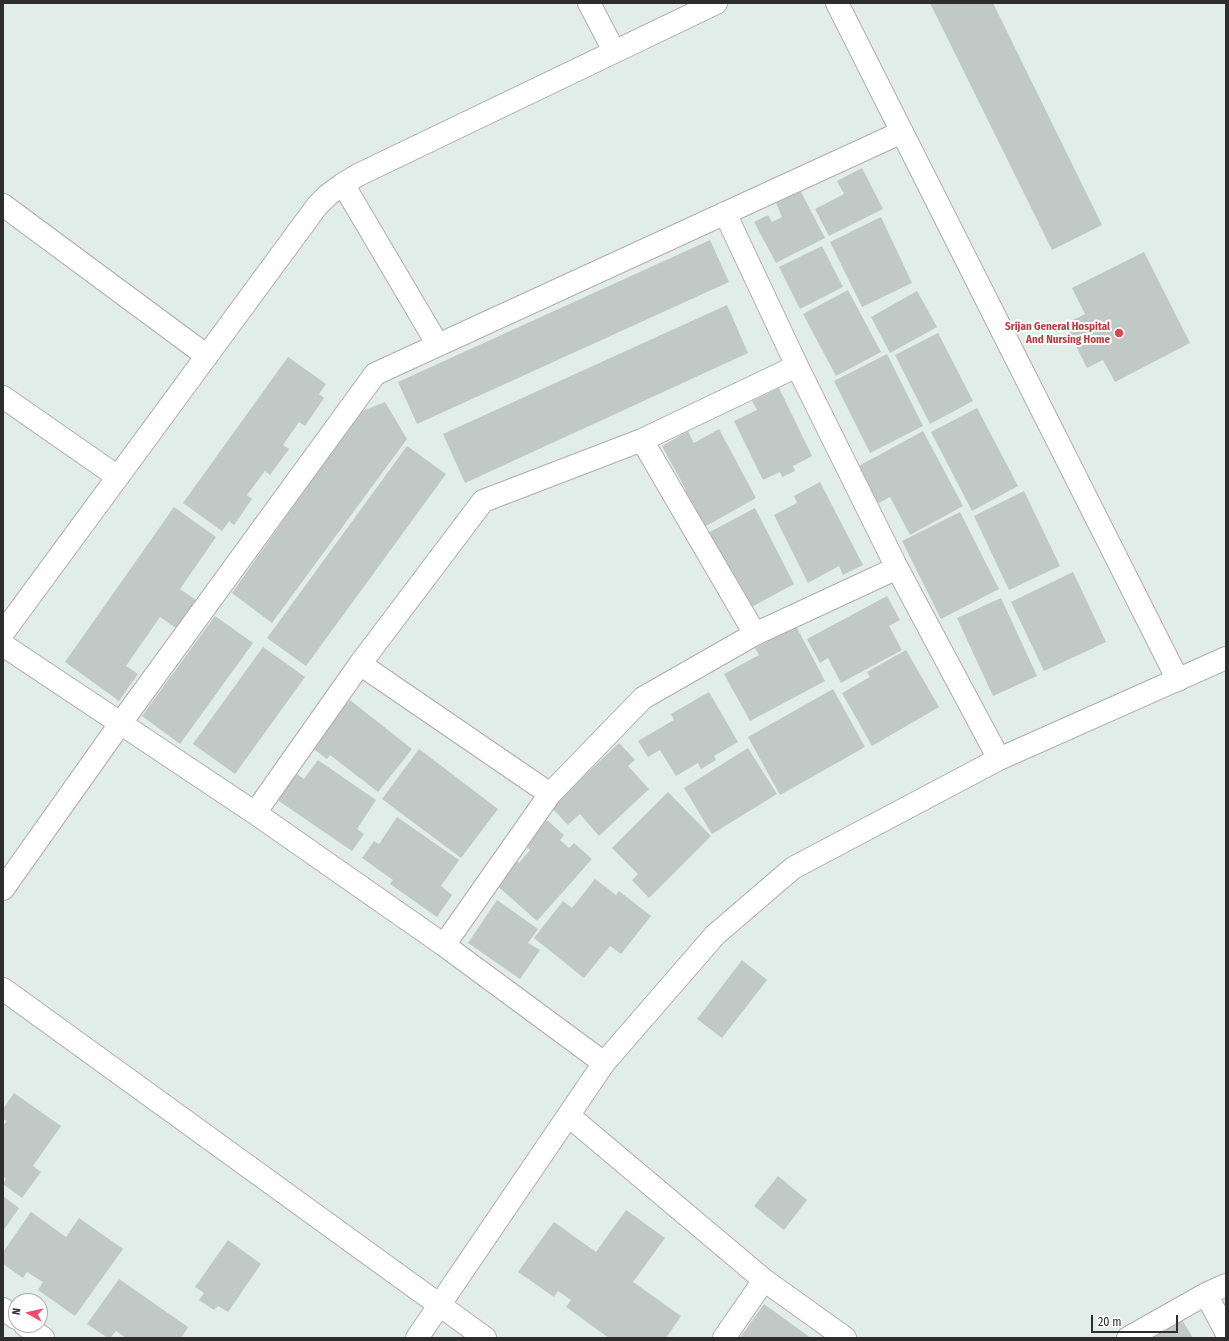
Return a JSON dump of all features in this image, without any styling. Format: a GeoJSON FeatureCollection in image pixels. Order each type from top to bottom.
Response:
{"type":"FeatureCollection","features":[{"type":"Feature","properties":{"kind":"street"},"geometry":{"type":"LineString","coordinates":[[589,3],[614,51]]}},
{"type":"Feature","properties":{"kind":"street"},"geometry":{"type":"LineString","coordinates":[[3,633],[318,206],[342,184],[614,51],[716,3]]}},
{"type":"Feature","properties":{"kind":"street"},"geometry":{"type":"LineString","coordinates":[[837,3],[1178,680]]}},
{"type":"Feature","properties":{"kind":"street"},"geometry":{"type":"LineString","coordinates":[[3,889],[120,724],[375,374],[902,132]]}},
{"type":"Feature","properties":{"kind":"street"},"geometry":{"type":"LineString","coordinates":[[342,184],[438,345]]}},
{"type":"Feature","properties":{"kind":"street"},"geometry":{"type":"LineString","coordinates":[[3,205],[207,356]]}},
{"type":"Feature","properties":{"kind":"street"},"geometry":{"type":"LineString","coordinates":[[724,213],[897,568],[999,760]]}},
{"type":"Feature","properties":{"kind":"street"},"geometry":{"type":"LineString","coordinates":[[255,813],[360,664],[483,501],[642,440],[798,366]]}},
{"type":"Feature","properties":{"kind":"street"},"geometry":{"type":"LineString","coordinates":[[3,397],[118,477]]}},
{"type":"Feature","properties":{"kind":"street"},"geometry":{"type":"LineString","coordinates":[[642,440],[754,634]]}},
{"type":"Feature","properties":{"kind":"street"},"geometry":{"type":"LineString","coordinates":[[444,945],[550,794],[643,698],[754,634],[897,568]]}},
{"type":"Feature","properties":{"kind":"street"},"geometry":{"type":"LineString","coordinates":[[3,645],[255,813],[444,945],[604,1062]]}},
{"type":"Feature","properties":{"kind":"street"},"geometry":{"type":"LineString","coordinates":[[417,1338],[569,1116],[604,1062],[715,935],[793,868],[999,760],[1226,658]]}},
{"type":"Feature","properties":{"kind":"street"},"geometry":{"type":"LineString","coordinates":[[360,664],[550,794]]}},
{"type":"Feature","properties":{"kind":"street"},"geometry":{"type":"LineString","coordinates":[[3,989],[485,1338]]}},
{"type":"Feature","properties":{"kind":"street"},"geometry":{"type":"LineString","coordinates":[[569,1116],[764,1280],[845,1338]]}},
{"type":"Feature","properties":{"kind":"street"},"geometry":{"type":"LineString","coordinates":[[724,1338],[764,1280]]}},
{"type":"Feature","properties":{"kind":"street"},"geometry":{"type":"LineString","coordinates":[[1128,1338],[1206,1294],[1226,1285]]}},
{"type":"Feature","properties":{"kind":"street"},"geometry":{"type":"LineString","coordinates":[[1206,1294],[1226,1332]]}},
{"type":"Feature","properties":{"kind":"building"},"geometry":{"type":"Polygon","coordinates":[[[930,3],[993,3],[1102,225],[1052,250],[930,3]]]}},
{"type":"Feature","properties":{"kind":"building"},"geometry":{"type":"Polygon","coordinates":[[[862,168],[883,209],[829,236],[815,209],[844,194],[837,181],[862,168]]]}},
{"type":"Feature","properties":{"kind":"building"},"geometry":{"type":"Polygon","coordinates":[[[800,190],[825,238],[776,263],[754,222],[768,215],[772,222],[782,217],[776,203],[800,190]]]}},
{"type":"Feature","properties":{"kind":"building"},"geometry":{"type":"Polygon","coordinates":[[[881,217],[912,283],[862,307],[830,242],[881,217]]]}},
{"type":"Feature","properties":{"kind":"building"},"geometry":{"type":"Polygon","coordinates":[[[710,240],[729,282],[417,424],[398,382],[710,240]]]}},
{"type":"Feature","properties":{"kind":"building"},"geometry":{"type":"Polygon","coordinates":[[[822,246],[843,287],[800,309],[779,267],[822,246]]]}},
{"type":"Feature","properties":{"kind":"building"},"geometry":{"type":"Polygon","coordinates":[[[1144,252],[1190,343],[1115,382],[1103,360],[1087,368],[1065,324],[1085,314],[1072,288],[1144,252]]]}},
{"type":"Feature","properties":{"kind":"building"},"geometry":{"type":"Polygon","coordinates":[[[848,290],[881,352],[836,376],[803,314],[848,290]]]}},
{"type":"Feature","properties":{"kind":"building"},"geometry":{"type":"Polygon","coordinates":[[[917,291],[937,327],[890,353],[871,317],[917,291]]]}},
{"type":"Feature","properties":{"kind":"building"},"geometry":{"type":"Polygon","coordinates":[[[727,305],[748,353],[465,483],[443,434],[727,305]]]}},
{"type":"Feature","properties":{"kind":"building"},"geometry":{"type":"Polygon","coordinates":[[[938,333],[973,401],[930,424],[895,355],[938,333]]]}},
{"type":"Feature","properties":{"kind":"building"},"geometry":{"type":"Polygon","coordinates":[[[887,354],[923,426],[870,453],[834,381],[887,354]]]}},
{"type":"Feature","properties":{"kind":"building"},"geometry":{"type":"Polygon","coordinates":[[[288,357],[326,384],[319,394],[324,398],[305,426],[299,422],[283,445],[289,449],[270,475],[265,471],[247,495],[252,499],[234,525],[229,521],[222,531],[183,503],[288,357]]]}},
{"type":"Feature","properties":{"kind":"building"},"geometry":{"type":"Polygon","coordinates":[[[779,388],[812,456],[793,466],[795,471],[782,477],[780,472],[763,480],[734,421],[757,410],[752,401],[779,388]]]}},
{"type":"Feature","properties":{"kind":"building"},"geometry":{"type":"Polygon","coordinates":[[[385,402],[407,439],[272,623],[232,593],[360,412],[385,402]]]}},
{"type":"Feature","properties":{"kind":"building"},"geometry":{"type":"Polygon","coordinates":[[[977,408],[1018,486],[972,511],[931,432],[977,408]]]}},
{"type":"Feature","properties":{"kind":"building"},"geometry":{"type":"Polygon","coordinates":[[[719,429],[756,498],[699,530],[679,494],[686,490],[662,446],[688,431],[694,443],[719,429]]]}},
{"type":"Feature","properties":{"kind":"building"},"geometry":{"type":"Polygon","coordinates":[[[923,431],[963,506],[910,535],[890,497],[877,504],[857,467],[923,431]]]}},
{"type":"Feature","properties":{"kind":"building"},"geometry":{"type":"Polygon","coordinates":[[[407,446],[446,474],[306,666],[267,638],[407,446]]]}},
{"type":"Feature","properties":{"kind":"building"},"geometry":{"type":"Polygon","coordinates":[[[820,482],[863,565],[843,575],[839,566],[808,583],[774,515],[797,503],[794,496],[820,482]]]}},
{"type":"Feature","properties":{"kind":"building"},"geometry":{"type":"Polygon","coordinates":[[[1024,491],[1060,566],[1009,590],[974,516],[1024,491]]]}},
{"type":"Feature","properties":{"kind":"building"},"geometry":{"type":"Polygon","coordinates":[[[174,507],[216,537],[180,589],[196,600],[176,628],[160,617],[126,666],[138,674],[119,701],[65,662],[174,507]]]}},
{"type":"Feature","properties":{"kind":"building"},"geometry":{"type":"Polygon","coordinates":[[[755,508],[794,584],[748,609],[704,535],[755,508]]]}},
{"type":"Feature","properties":{"kind":"building"},"geometry":{"type":"Polygon","coordinates":[[[960,512],[999,589],[941,619],[902,541],[960,512]]]}},
{"type":"Feature","properties":{"kind":"building"},"geometry":{"type":"Polygon","coordinates":[[[1073,572],[1106,642],[1044,671],[1011,602],[1073,572]]]}},
{"type":"Feature","properties":{"kind":"building"},"geometry":{"type":"Polygon","coordinates":[[[887,596],[900,620],[889,626],[902,650],[841,683],[828,658],[820,663],[807,639],[887,596]]]}},
{"type":"Feature","properties":{"kind":"building"},"geometry":{"type":"Polygon","coordinates":[[[1001,598],[1037,676],[993,696],[957,618],[1001,598]]]}},
{"type":"Feature","properties":{"kind":"building"},"geometry":{"type":"Polygon","coordinates":[[[215,616],[253,643],[180,744],[142,716],[215,616]]]}},
{"type":"Feature","properties":{"kind":"building"},"geometry":{"type":"Polygon","coordinates":[[[796,626],[825,681],[750,721],[724,674],[759,655],[755,648],[796,626]]]}},
{"type":"Feature","properties":{"kind":"building"},"geometry":{"type":"Polygon","coordinates":[[[263,647],[305,677],[235,774],[193,744],[263,647]]]}},
{"type":"Feature","properties":{"kind":"building"},"geometry":{"type":"Polygon","coordinates":[[[906,650],[939,707],[872,746],[842,693],[870,677],[867,672],[906,650]]]}},
{"type":"Feature","properties":{"kind":"building"},"geometry":{"type":"Polygon","coordinates":[[[833,689],[865,747],[780,795],[748,737],[833,689]]]}},
{"type":"Feature","properties":{"kind":"building"},"geometry":{"type":"Polygon","coordinates":[[[709,692],[738,742],[714,756],[716,760],[701,769],[698,763],[676,776],[660,750],[648,757],[638,741],[674,720],[671,714],[709,692]]]}},
{"type":"Feature","properties":{"kind":"building"},"geometry":{"type":"Polygon","coordinates":[[[350,700],[412,749],[378,792],[330,755],[327,759],[312,748],[350,700]]]}},
{"type":"Feature","properties":{"kind":"building"},"geometry":{"type":"Polygon","coordinates":[[[619,743],[635,760],[628,766],[649,789],[599,836],[580,814],[568,825],[551,807],[619,743]]]}},
{"type":"Feature","properties":{"kind":"building"},"geometry":{"type":"Polygon","coordinates":[[[748,748],[777,794],[712,834],[684,788],[748,748]]]}},
{"type":"Feature","properties":{"kind":"building"},"geometry":{"type":"Polygon","coordinates":[[[419,749],[498,809],[461,858],[382,799],[419,749]]]}},
{"type":"Feature","properties":{"kind":"building"},"geometry":{"type":"Polygon","coordinates":[[[318,760],[376,800],[357,829],[364,834],[352,851],[276,799],[294,772],[304,779],[318,760]]]}},
{"type":"Feature","properties":{"kind":"building"},"geometry":{"type":"Polygon","coordinates":[[[668,792],[711,836],[649,898],[632,880],[638,874],[612,848],[668,792]]]}},
{"type":"Feature","properties":{"kind":"building"},"geometry":{"type":"Polygon","coordinates":[[[397,817],[459,860],[441,886],[452,895],[437,917],[390,884],[393,880],[362,858],[374,841],[379,844],[397,817]]]}},
{"type":"Feature","properties":{"kind":"building"},"geometry":{"type":"Polygon","coordinates":[[[547,820],[564,835],[560,840],[569,848],[574,843],[592,859],[537,921],[493,882],[514,859],[519,863],[530,850],[525,845],[547,820]]]}},
{"type":"Feature","properties":{"kind":"building"},"geometry":{"type":"Polygon","coordinates":[[[595,879],[616,895],[619,891],[651,916],[621,954],[610,946],[584,978],[534,938],[563,901],[572,908],[595,879]]]}},
{"type":"Feature","properties":{"kind":"building"},"geometry":{"type":"Polygon","coordinates":[[[497,900],[538,929],[528,943],[540,950],[520,979],[468,943],[497,900]]]}},
{"type":"Feature","properties":{"kind":"building"},"geometry":{"type":"Polygon","coordinates":[[[742,960],[767,980],[722,1038],[697,1019],[742,960]]]}},
{"type":"Feature","properties":{"kind":"building"},"geometry":{"type":"Polygon","coordinates":[[[14,1093],[61,1126],[33,1166],[41,1172],[22,1198],[3,1184],[6,1179],[3,1176],[3,1126],[7,1121],[3,1119],[3,1109],[14,1093]]]}},
{"type":"Feature","properties":{"kind":"building"},"geometry":{"type":"Polygon","coordinates":[[[778,1176],[807,1200],[784,1230],[754,1206],[778,1176]]]}},
{"type":"Feature","properties":{"kind":"building"},"geometry":{"type":"Polygon","coordinates":[[[3,1196],[19,1208],[3,1231],[3,1196]]]}},
{"type":"Feature","properties":{"kind":"building"},"geometry":{"type":"Polygon","coordinates":[[[626,1210],[665,1238],[633,1282],[681,1316],[666,1338],[609,1338],[566,1307],[571,1300],[558,1291],[554,1297],[518,1272],[554,1222],[596,1252],[626,1210]]]}},
{"type":"Feature","properties":{"kind":"building"},"geometry":{"type":"Polygon","coordinates":[[[31,1212],[66,1237],[79,1218],[123,1249],[75,1316],[48,1297],[48,1293],[42,1293],[38,1290],[43,1282],[27,1272],[23,1278],[3,1264],[3,1252],[31,1212]]]}},
{"type":"Feature","properties":{"kind":"building"},"geometry":{"type":"Polygon","coordinates":[[[228,1240],[261,1264],[228,1312],[218,1306],[214,1310],[199,1300],[204,1293],[195,1287],[228,1240]]]}},
{"type":"Feature","properties":{"kind":"building"},"geometry":{"type":"Polygon","coordinates":[[[119,1279],[188,1327],[181,1338],[126,1338],[116,1331],[110,1338],[108,1338],[87,1324],[119,1279]]]}},
{"type":"Feature","properties":{"kind":"building"},"geometry":{"type":"Polygon","coordinates":[[[764,1304],[811,1338],[740,1338],[764,1304]]]}},
{"type":"Feature","properties":{"kind":"building"},"geometry":{"type":"Polygon","coordinates":[[[1179,1315],[1193,1338],[1139,1338],[1179,1315]]]}},
{"type":"Feature","properties":{"kind":"place","name":"Srijan General Hospital And Nursing Home"},"geometry":{"type":"Point","coordinates":[1119,333]}}]}
